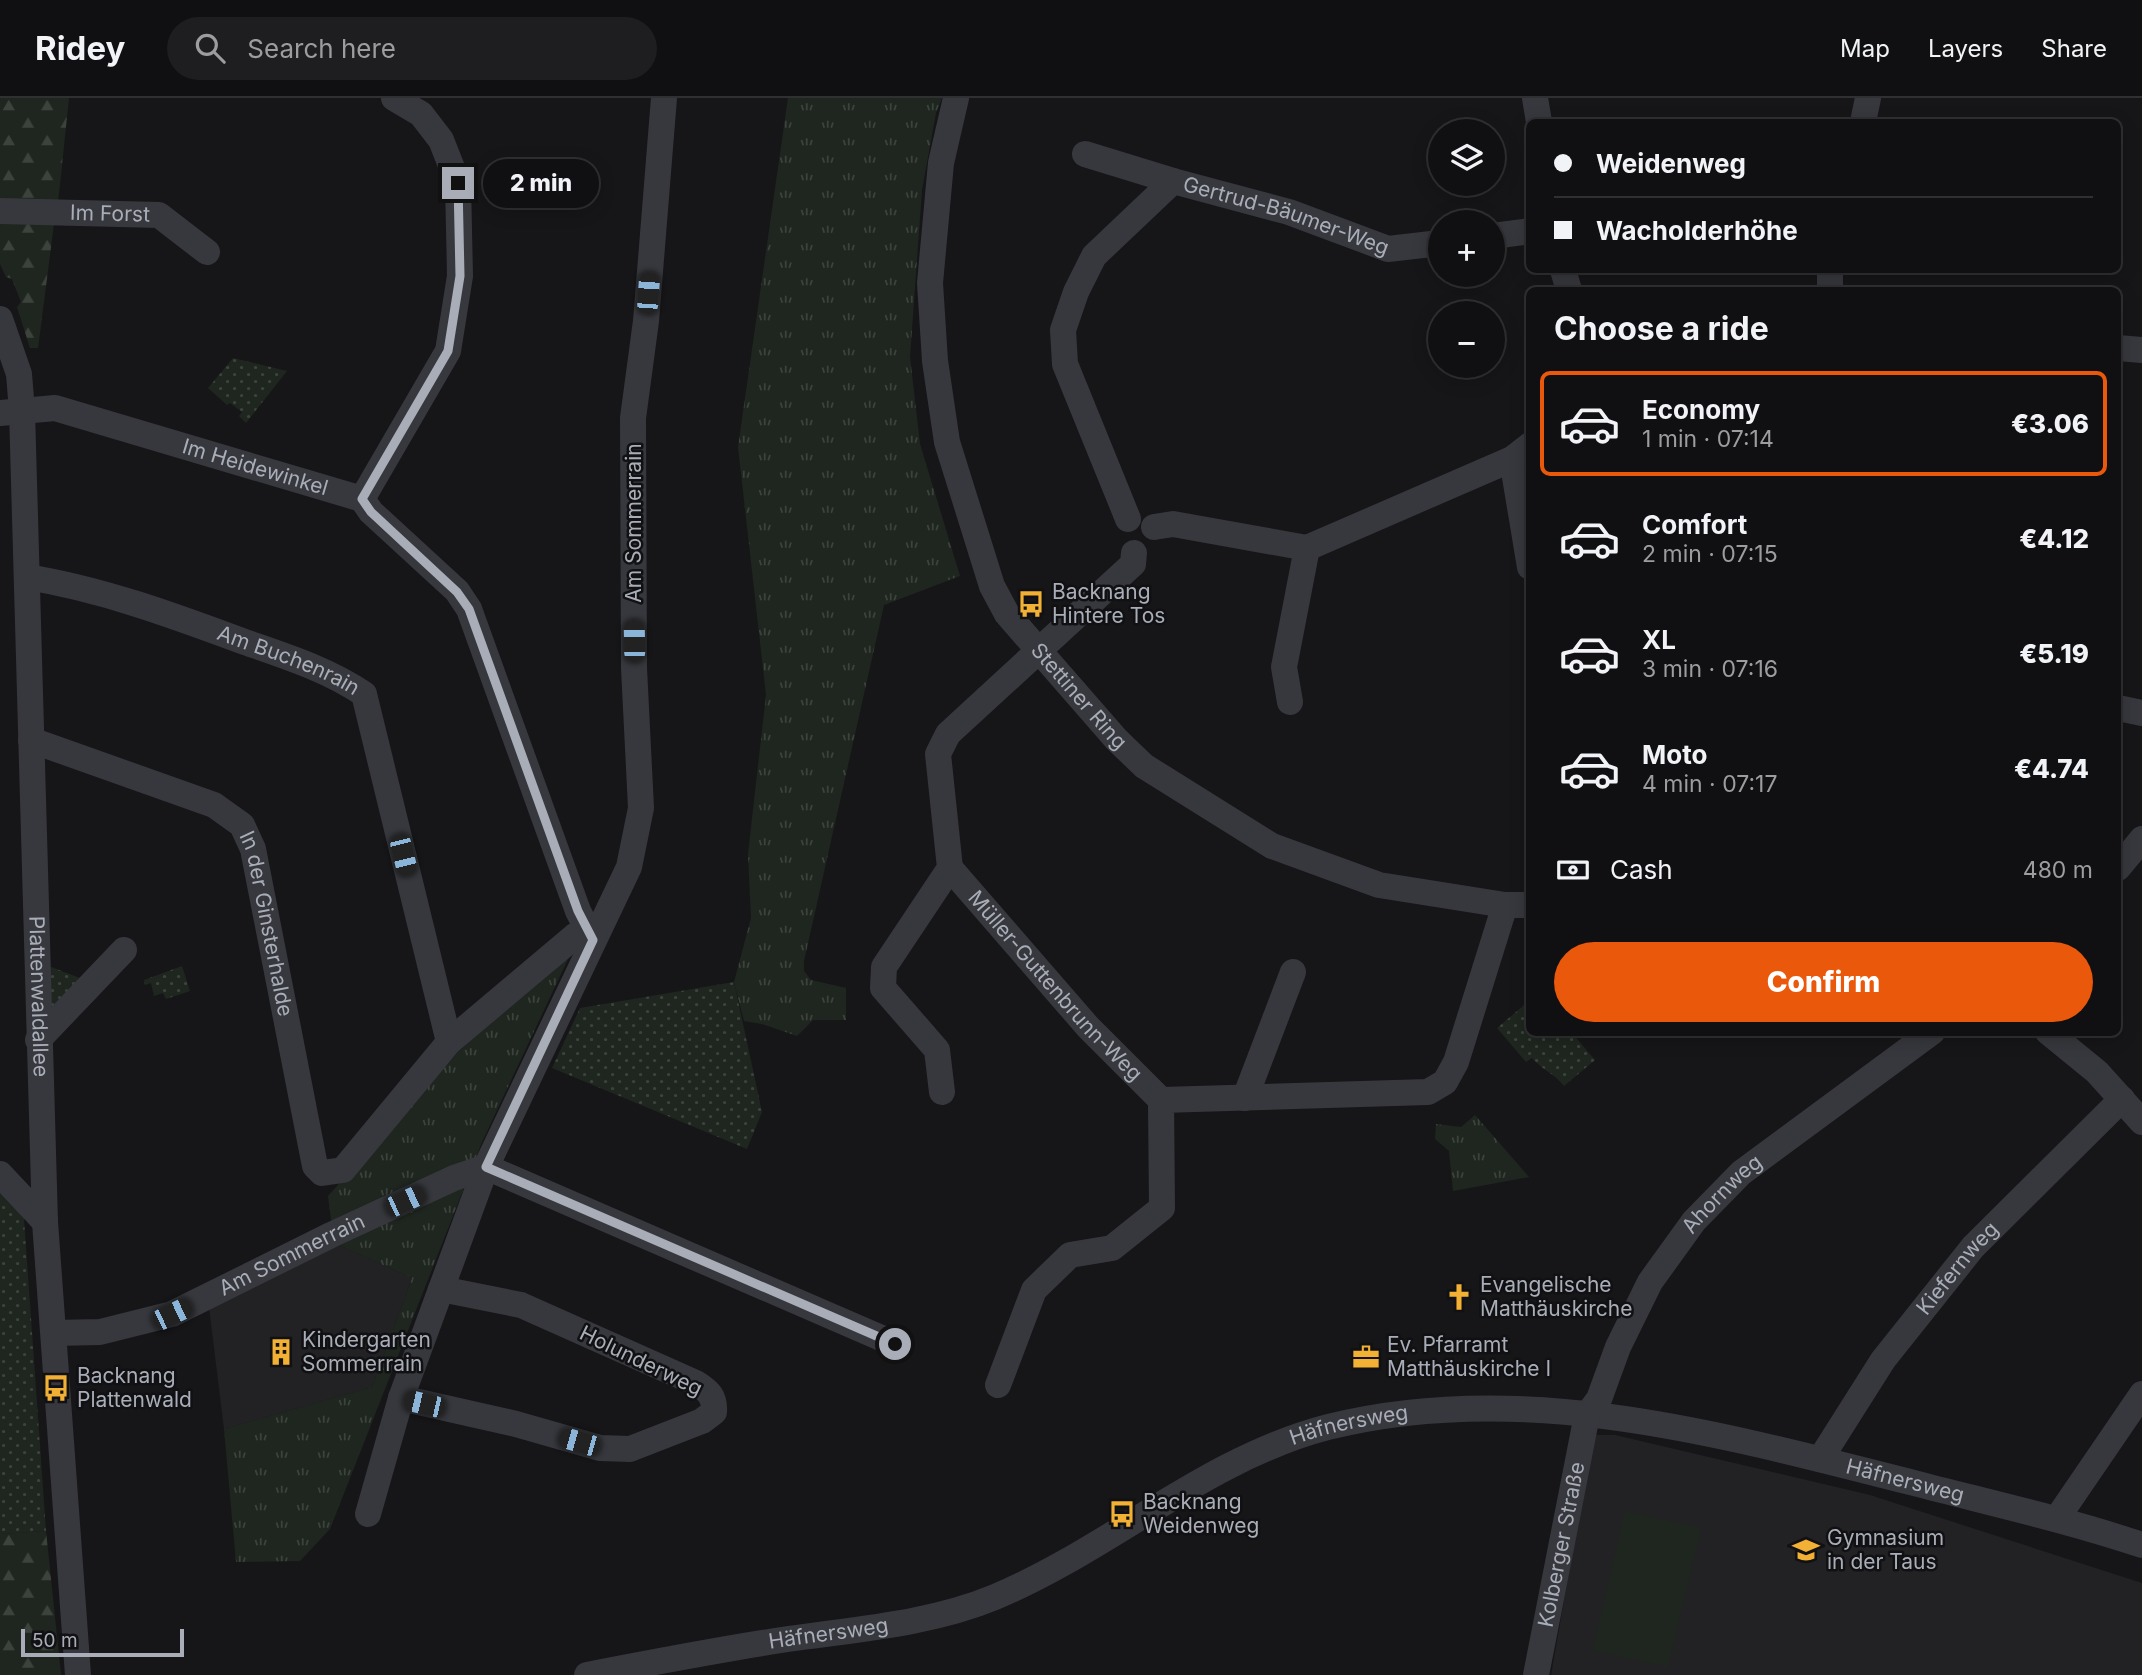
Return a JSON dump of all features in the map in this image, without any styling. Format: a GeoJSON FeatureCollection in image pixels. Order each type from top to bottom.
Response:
{"type":"FeatureCollection","features":[{"type":"Feature","properties":{"kind":"street"},"geometry":{"type":"LineString","coordinates":[[394,98],[421,114],[441,141],[458,183],[460,276],[448,351],[362,499],[371,512],[457,592],[469,609],[578,911],[593,940]]}},
{"type":"Feature","properties":{"kind":"street","name":"Am Sommerrain"},"geometry":{"type":"LineString","coordinates":[[368,1514],[401,1398],[486,1167],[629,867],[641,808],[634,668],[634,418],[646,321],[664,98]]}},
{"type":"Feature","properties":{"kind":"street","name":"Stettiner Ring"},"geometry":{"type":"LineString","coordinates":[[956,98],[941,163],[930,283],[935,361],[947,442],[992,586],[1007,614],[1116,739],[1144,766],[1272,846],[1379,885],[1517,905]]}},
{"type":"Feature","properties":{"kind":"street"},"geometry":{"type":"LineString","coordinates":[[1535,98],[1538,119]]}},
{"type":"Feature","properties":{"kind":"street"},"geometry":{"type":"LineString","coordinates":[[1864,119],[1868,98]]}},
{"type":"Feature","properties":{"kind":"street","name":"Gertrud-Bäumer-Weg"},"geometry":{"type":"LineString","coordinates":[[1085,154],[1172,181],[1289,212],[1388,249],[1428,244]]}},
{"type":"Feature","properties":{"kind":"street","name":"Gertrud-Bäumer-Weg"},"geometry":{"type":"LineString","coordinates":[[1128,519],[1065,364],[1063,331],[1076,292],[1094,256],[1172,181]]}},
{"type":"Feature","properties":{"kind":"street","name":"Im Forst"},"geometry":{"type":"LineString","coordinates":[[0,211],[159,215],[207,252]]}},
{"type":"Feature","properties":{"kind":"street"},"geometry":{"type":"LineString","coordinates":[[1505,234],[1526,232]]}},
{"type":"Feature","properties":{"kind":"street","name":"Plattenwaldallee"},"geometry":{"type":"LineString","coordinates":[[0,319],[19,374],[11,412],[27,577],[45,1222],[78,1675]]}},
{"type":"Feature","properties":{"kind":"street"},"geometry":{"type":"LineString","coordinates":[[2121,348],[2142,350]]}},
{"type":"Feature","properties":{"kind":"street","name":"Im Heidewinkel"},"geometry":{"type":"LineString","coordinates":[[11,412],[55,408],[362,499]]}},
{"type":"Feature","properties":{"kind":"street"},"geometry":{"type":"LineString","coordinates":[[1154,527],[1155,538],[1150,549],[1133,553],[1124,548],[1119,538],[1121,527],[1128,519],[1140,517],[1154,527],[1173,524],[1307,548],[1521,452],[1526,516]]}},
{"type":"Feature","properties":{"kind":"street"},"geometry":{"type":"LineString","coordinates":[[1290,702],[1284,667],[1307,548]]}},
{"type":"Feature","properties":{"kind":"street"},"geometry":{"type":"LineString","coordinates":[[942,1091],[937,1050],[883,988],[884,967],[950,868],[937,754],[948,734],[1133,564],[1133,553]]}},
{"type":"Feature","properties":{"kind":"street","name":"Am Buchenrain"},"geometry":{"type":"LineString","coordinates":[[27,577],[79,586],[205,627],[335,674],[364,694],[449,1042]]}},
{"type":"Feature","properties":{"kind":"street"},"geometry":{"type":"LineString","coordinates":[[2121,709],[2142,713]]}},
{"type":"Feature","properties":{"kind":"street","name":"In der Ginsterhalde"},"geometry":{"type":"LineString","coordinates":[[31,740],[214,805],[242,825],[253,849],[315,1166],[322,1173],[343,1170],[449,1042]]}},
{"type":"Feature","properties":{"kind":"street"},"geometry":{"type":"LineString","coordinates":[[2121,864],[2142,839]]}},
{"type":"Feature","properties":{"kind":"street","name":"Müller-Guttenbrunn-Weg"},"geometry":{"type":"LineString","coordinates":[[950,868],[1088,1027],[1161,1100]]}},
{"type":"Feature","properties":{"kind":"street"},"geometry":{"type":"LineString","coordinates":[[998,1385],[1034,1290],[1070,1255],[1112,1248],[1162,1208],[1161,1100],[1428,1092],[1445,1082],[1456,1062],[1517,905]]}},
{"type":"Feature","properties":{"kind":"street"},"geometry":{"type":"LineString","coordinates":[[449,1042],[576,934],[593,940]]}},
{"type":"Feature","properties":{"kind":"street"},"geometry":{"type":"LineString","coordinates":[[38,1040],[124,950]]}},
{"type":"Feature","properties":{"kind":"street"},"geometry":{"type":"LineString","coordinates":[[1245,1098],[1293,972]]}},
{"type":"Feature","properties":{"kind":"street","name":"Ahornweg"},"geometry":{"type":"LineString","coordinates":[[1587,1415],[1599,1399],[1618,1347],[1650,1282],[1693,1221],[1741,1172],[1926,1036]]}},
{"type":"Feature","properties":{"kind":"street"},"geometry":{"type":"LineString","coordinates":[[2053,1036],[2097,1072],[2113,1108],[2142,1122]]}},
{"type":"Feature","properties":{"kind":"street","name":"Kiefernweg"},"geometry":{"type":"LineString","coordinates":[[1821,1458],[1884,1360],[1973,1247],[2113,1108]]}},
{"type":"Feature","properties":{"kind":"street"},"geometry":{"type":"LineString","coordinates":[[486,1167],[895,1344]]}},
{"type":"Feature","properties":{"kind":"street","name":"Am Sommerrain"},"geometry":{"type":"LineString","coordinates":[[54,1333],[100,1332],[172,1314],[331,1235],[454,1178],[486,1167]]}},
{"type":"Feature","properties":{"kind":"street"},"geometry":{"type":"LineString","coordinates":[[0,1174],[45,1222]]}},
{"type":"Feature","properties":{"kind":"street","name":"Holunderweg"},"geometry":{"type":"LineString","coordinates":[[401,1398],[516,1424],[600,1448],[630,1449],[702,1421],[714,1412],[715,1400],[708,1390],[696,1383],[521,1305],[441,1289]]}},
{"type":"Feature","properties":{"kind":"street"},"geometry":{"type":"LineString","coordinates":[[2058,1517],[2142,1394]]}},
{"type":"Feature","properties":{"kind":"street","name":"Häfnersweg"},"geometry":{"type":"LineString","coordinates":[[587,1675],[742,1646],[914,1620],[969,1607],[1050,1571],[1227,1467],[1278,1443],[1328,1427],[1387,1415],[1462,1407],[1548,1409],[1821,1458],[2058,1517],[2142,1545]]}},
{"type":"Feature","properties":{"kind":"street","name":"Kolberger Straße"},"geometry":{"type":"LineString","coordinates":[[1536,1675],[1587,1415]]}},
{"type":"Feature","properties":{"kind":"shaded area"},"geometry":{"type":"Polygon","coordinates":[[[334,1243],[412,1278],[372,1387],[224,1429],[209,1307],[334,1243]]]}},
{"type":"Feature","properties":{"kind":"shaded area","name":"Gymnasium in der Taus"},"geometry":{"type":"Polygon","coordinates":[[[1593,1435],[1615,1435],[1870,1495],[2142,1583],[2142,1675],[1551,1675],[1593,1435]]]}},
{"type":"Feature","properties":{"kind":"green space"},"geometry":{"type":"Polygon","coordinates":[[[0,98],[69,98],[58,203],[0,201],[0,98]]]}},
{"type":"Feature","properties":{"kind":"green space"},"geometry":{"type":"Polygon","coordinates":[[[788,98],[942,98],[936,113],[922,190],[910,357],[920,444],[960,576],[884,605],[804,961],[804,971],[811,980],[846,988],[846,1020],[813,1020],[797,1036],[744,1021],[734,982],[751,918],[748,854],[766,695],[738,447],[788,98]]]}},
{"type":"Feature","properties":{"kind":"green space"},"geometry":{"type":"Polygon","coordinates":[[[0,215],[55,216],[38,348],[30,348],[17,307],[21,302],[12,279],[6,277],[0,264],[0,215]]]}},
{"type":"Feature","properties":{"kind":"green space"},"geometry":{"type":"Polygon","coordinates":[[[233,358],[287,371],[246,423],[239,416],[242,412],[230,403],[227,405],[208,388],[233,358]]]}},
{"type":"Feature","properties":{"kind":"green space"},"geometry":{"type":"Polygon","coordinates":[[[564,957],[569,957],[482,1142],[330,1529],[300,1561],[236,1562],[224,1429],[372,1387],[412,1278],[334,1243],[328,1196],[459,1051],[564,957]]]}},
{"type":"Feature","properties":{"kind":"green space"},"geometry":{"type":"Polygon","coordinates":[[[46,965],[85,980],[55,1009],[49,1004],[46,965]]]}},
{"type":"Feature","properties":{"kind":"green space"},"geometry":{"type":"Polygon","coordinates":[[[182,966],[190,991],[166,999],[163,993],[154,996],[151,983],[145,985],[144,980],[182,966]]]}},
{"type":"Feature","properties":{"kind":"green space"},"geometry":{"type":"Polygon","coordinates":[[[734,982],[762,1112],[747,1149],[552,1068],[580,1008],[734,982]]]}},
{"type":"Feature","properties":{"kind":"green space"},"geometry":{"type":"Polygon","coordinates":[[[1526,1004],[1526,1036],[1575,1036],[1595,1060],[1564,1086],[1532,1058],[1526,1062],[1497,1028],[1526,1004]]]}},
{"type":"Feature","properties":{"kind":"green space"},"geometry":{"type":"Polygon","coordinates":[[[1475,1115],[1529,1177],[1453,1191],[1449,1151],[1435,1139],[1436,1124],[1461,1127],[1475,1115]]]}},
{"type":"Feature","properties":{"kind":"green space"},"geometry":{"type":"Polygon","coordinates":[[[0,1181],[23,1205],[46,1531],[0,1534],[0,1181]]]}},
{"type":"Feature","properties":{"kind":"green space"},"geometry":{"type":"Polygon","coordinates":[[[1625,1511],[1701,1528],[1668,1667],[1593,1650],[1625,1511]]]}},
{"type":"Feature","properties":{"kind":"green space"},"geometry":{"type":"Polygon","coordinates":[[[46,1531],[61,1675],[0,1675],[0,1534],[46,1531]]]}},
{"type":"Feature","properties":{"kind":"place","name":"Backnang Hintere Tos"},"geometry":{"type":"Point","coordinates":[1031,604]}},
{"type":"Feature","properties":{"kind":"place","name":"Evangelische Matthäuskirche"},"geometry":{"type":"Point","coordinates":[1459,1297]}},
{"type":"Feature","properties":{"kind":"place","name":"Kindergarten Sommerrain"},"geometry":{"type":"Point","coordinates":[281,1352]}},
{"type":"Feature","properties":{"kind":"place","name":"Ev. Pfarramt Matthäuskirche I"},"geometry":{"type":"Point","coordinates":[1366,1357]}},
{"type":"Feature","properties":{"kind":"place","name":"Backnang Plattenwald"},"geometry":{"type":"Point","coordinates":[56,1388]}},
{"type":"Feature","properties":{"kind":"place","name":"Backnang Weidenweg"},"geometry":{"type":"Point","coordinates":[1122,1514]}},
{"type":"Feature","properties":{"kind":"place","name":"Gymnasium in der Taus"},"geometry":{"type":"Point","coordinates":[1806,1550]}},
{"type":"Feature","properties":{"kind":"route"},"geometry":{"type":"LineString","coordinates":[[458,183],[460,276],[448,351],[362,499],[371,512],[457,592],[469,609],[578,911],[593,940],[486,1167],[895,1344]]}}]}
